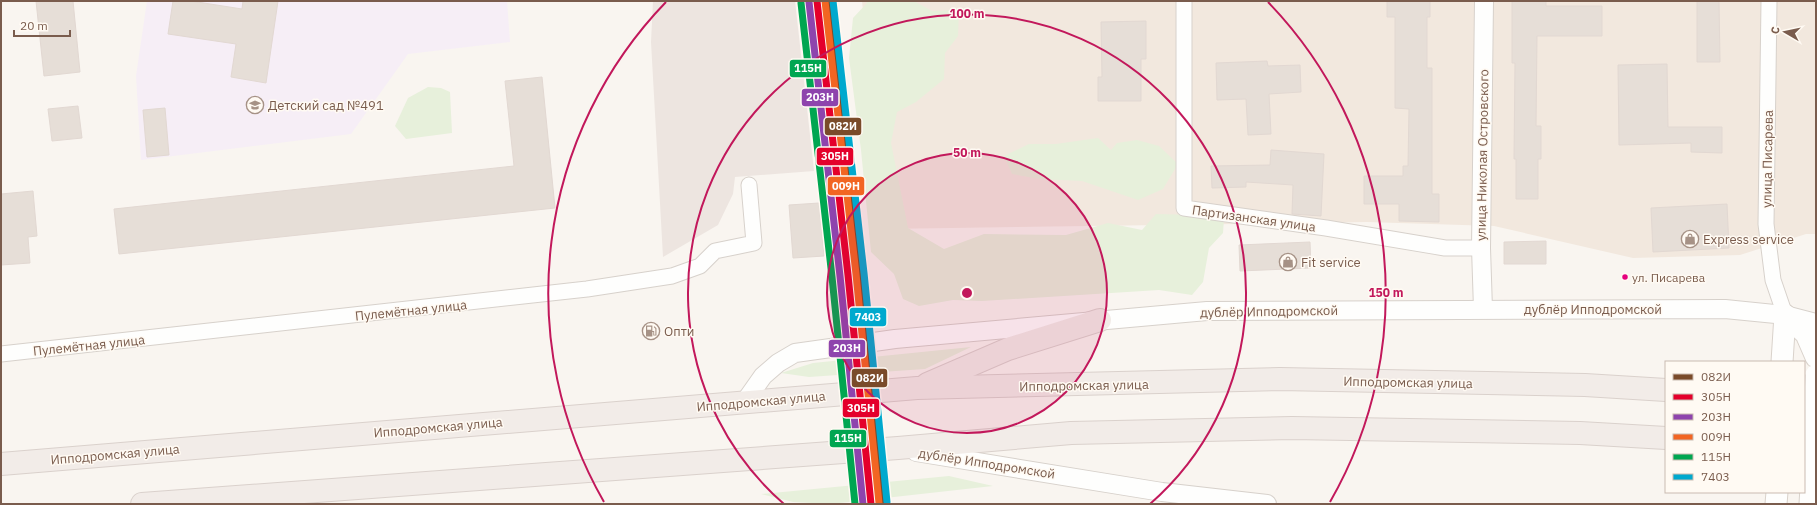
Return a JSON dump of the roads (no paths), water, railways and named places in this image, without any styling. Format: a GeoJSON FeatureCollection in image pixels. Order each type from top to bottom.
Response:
{"type":"FeatureCollection","features":[{"type":"Feature","properties":{"kind":"highway"},"geometry":{"type":"LineString","coordinates":[[917,388],[1008,349],[1100,320]]}},
{"type":"Feature","properties":{"kind":"highway","name":"Ипподромская улица"},"geometry":{"type":"LineString","coordinates":[[1,464],[525,419],[744,403],[917,388],[1280,379],[1585,385],[1665,390]]}},
{"type":"Feature","properties":{"kind":"highway"},"geometry":{"type":"LineString","coordinates":[[142,504],[898,448],[1071,433],[1284,428],[1580,433],[1665,438]]}},
{"type":"Feature","properties":{"kind":"main road"},"geometry":{"type":"LineString","coordinates":[[1785,315],[1806,334],[1816,357]]}},
{"type":"Feature","properties":{"kind":"main road","name":"улица Писарева"},"geometry":{"type":"LineString","coordinates":[[1782,361],[1785,315]]}},
{"type":"Feature","properties":{"kind":"main road"},"geometry":{"type":"LineString","coordinates":[[1810,504],[1816,364]]}},
{"type":"Feature","properties":{"kind":"main road"},"geometry":{"type":"LineString","coordinates":[[1776,504],[1777,493]]}},
{"type":"Feature","properties":{"kind":"street","name":"Партизанская улица"},"geometry":{"type":"LineString","coordinates":[[1184,1],[1184,208],[1326,228],[1445,248],[1481,248]]}},
{"type":"Feature","properties":{"kind":"street","name":"улица Николая Островского"},"geometry":{"type":"LineString","coordinates":[[1482,309],[1481,248],[1484,1]]}},
{"type":"Feature","properties":{"kind":"street","name":"улица Писарева"},"geometry":{"type":"LineString","coordinates":[[1769,1],[1766,224],[1774,280],[1785,315]]}},
{"type":"Feature","properties":{"kind":"street","name":"Пулемётная улица"},"geometry":{"type":"LineString","coordinates":[[1,354],[450,305],[587,289],[672,276],[700,266],[715,251],[754,243],[749,185]]}},
{"type":"Feature","properties":{"kind":"street","name":"дублёр Ипподромской"},"geometry":{"type":"LineString","coordinates":[[744,403],[763,376],[778,363],[795,353],[895,339],[1207,311],[1725,309],[1785,315],[1816,323]]}},
{"type":"Feature","properties":{"kind":"street","name":"дублёр Ипподромской"},"geometry":{"type":"LineString","coordinates":[[898,448],[1162,492],[1267,504]]}},
{"type":"Feature","properties":{"kind":"place","name":"Детский сад №491"},"geometry":{"type":"Point","coordinates":[255,105]}},
{"type":"Feature","properties":{"kind":"place","name":"Express service"},"geometry":{"type":"Point","coordinates":[1690,239]}},
{"type":"Feature","properties":{"kind":"place","name":"Fit service"},"geometry":{"type":"Point","coordinates":[1288,262]}},
{"type":"Feature","properties":{"kind":"place","name":"ул. Писарева"},"geometry":{"type":"Point","coordinates":[1625,277]}},
{"type":"Feature","properties":{"kind":"place","name":"Опти"},"geometry":{"type":"Point","coordinates":[651,331]}}]}
